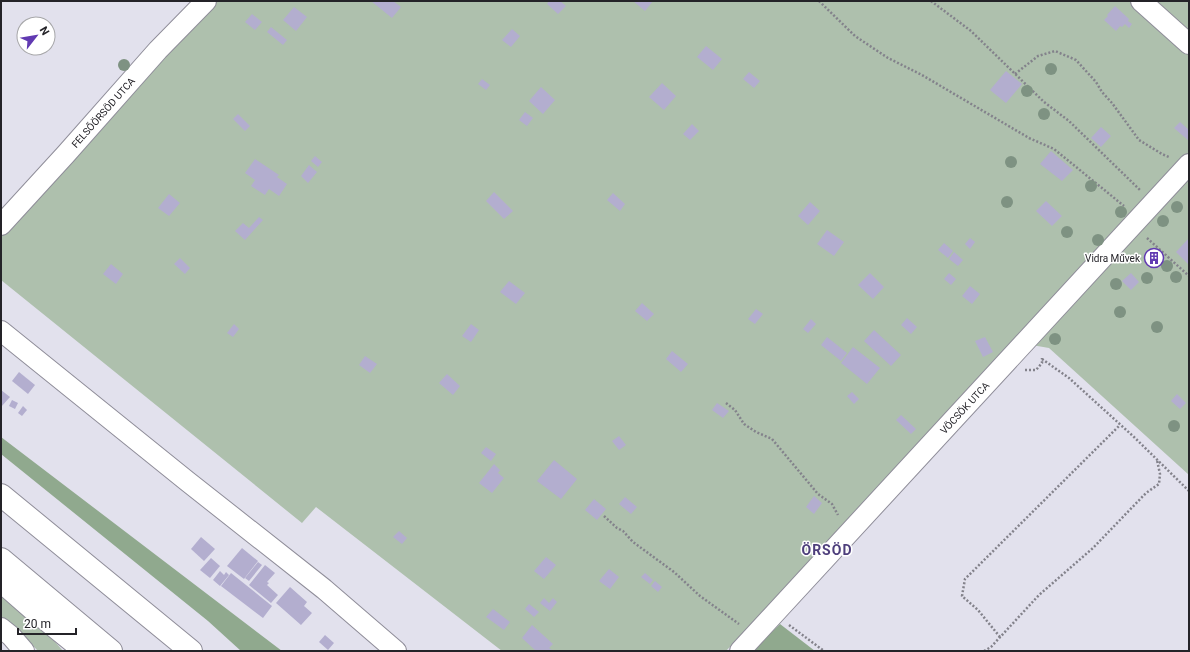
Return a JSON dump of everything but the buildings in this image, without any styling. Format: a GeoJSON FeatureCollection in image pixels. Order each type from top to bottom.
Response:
{"type":"FeatureCollection","features":[{"type":"Feature","properties":{"kind":"main road"},"geometry":{"type":"LineString","coordinates":[[1,495],[191,651]]}},
{"type":"Feature","properties":{"kind":"main road"},"geometry":{"type":"LineString","coordinates":[[1,558],[111,651]]}},
{"type":"Feature","properties":{"kind":"main road"},"geometry":{"type":"LineString","coordinates":[[1,581],[85,651]]}},
{"type":"Feature","properties":{"kind":"street","name":"FELSŐÖRSÖD UTCA"},"geometry":{"type":"LineString","coordinates":[[1,224],[66,154],[158,50],[206,1]]}},
{"type":"Feature","properties":{"kind":"street"},"geometry":{"type":"LineString","coordinates":[[1141,1],[1189,44]]}},
{"type":"Feature","properties":{"kind":"street","name":"VÖCSÖK UTCA"},"geometry":{"type":"LineString","coordinates":[[740,651],[1187,166]]}},
{"type":"Feature","properties":{"kind":"street"},"geometry":{"type":"LineString","coordinates":[[1,331],[324,589],[396,651]]}},
{"type":"Feature","properties":{"kind":"street"},"geometry":{"type":"LineString","coordinates":[[1,628],[11,636],[24,651]]}},
{"type":"Feature","properties":{"kind":"path"},"geometry":{"type":"LineString","coordinates":[[819,1],[855,36],[888,58],[922,75],[1029,138],[1054,149],[1139,219]]}},
{"type":"Feature","properties":{"kind":"path"},"geometry":{"type":"LineString","coordinates":[[931,1],[971,31],[1044,102],[1068,121],[1140,191]]}},
{"type":"Feature","properties":{"kind":"path"},"geometry":{"type":"LineString","coordinates":[[1015,74],[1038,56],[1055,51],[1076,60],[1096,82],[1139,140],[1162,154],[1177,159],[1187,166]]}},
{"type":"Feature","properties":{"kind":"path"},"geometry":{"type":"LineString","coordinates":[[1155,244],[1189,276]]}},
{"type":"Feature","properties":{"kind":"path"},"geometry":{"type":"LineString","coordinates":[[1042,359],[1069,378],[1189,491]]}},
{"type":"Feature","properties":{"kind":"path"},"geometry":{"type":"LineString","coordinates":[[726,403],[735,410],[744,424],[756,432],[772,439],[818,494],[832,504],[838,514],[852,530]]}},
{"type":"Feature","properties":{"kind":"path"},"geometry":{"type":"LineString","coordinates":[[1000,637],[978,610],[962,596],[966,579],[1120,425]]}},
{"type":"Feature","properties":{"kind":"path"},"geometry":{"type":"LineString","coordinates":[[984,651],[991,648],[1039,594],[1093,548],[1146,493],[1158,484],[1160,474],[1157,460]]}},
{"type":"Feature","properties":{"kind":"path"},"geometry":{"type":"LineString","coordinates":[[604,516],[633,542],[674,572],[700,596],[754,635]]}},
{"type":"Feature","properties":{"kind":"path"},"geometry":{"type":"LineString","coordinates":[[772,616],[790,626],[824,651]]}},
{"type":"Feature","properties":{"kind":"green space"},"geometry":{"type":"Polygon","coordinates":[[[213,1],[1189,1],[1189,475],[1049,348],[1015,342],[726,651],[502,651],[316,507],[302,523],[1,280],[1,231],[213,1]]]}},
{"type":"Feature","properties":{"kind":"green space"},"geometry":{"type":"Polygon","coordinates":[[[1,437],[282,651],[241,651],[208,621],[1,454],[1,437]]]}},
{"type":"Feature","properties":{"kind":"green space"},"geometry":{"type":"Polygon","coordinates":[[[1,595],[51,637],[63,651],[38,651],[21,633],[1,617],[1,595]]]}},
{"type":"Feature","properties":{"kind":"green space"},"geometry":{"type":"Polygon","coordinates":[[[780,624],[815,651],[752,651],[780,624]]]}},
{"type":"Feature","properties":{"kind":"place","name":"Vidra Művek"},"geometry":{"type":"Point","coordinates":[1154,258]}},
{"type":"Feature","properties":{"kind":"district","name":"ÖRSÖD"},"geometry":{"type":"Point","coordinates":[827,550]}}]}
